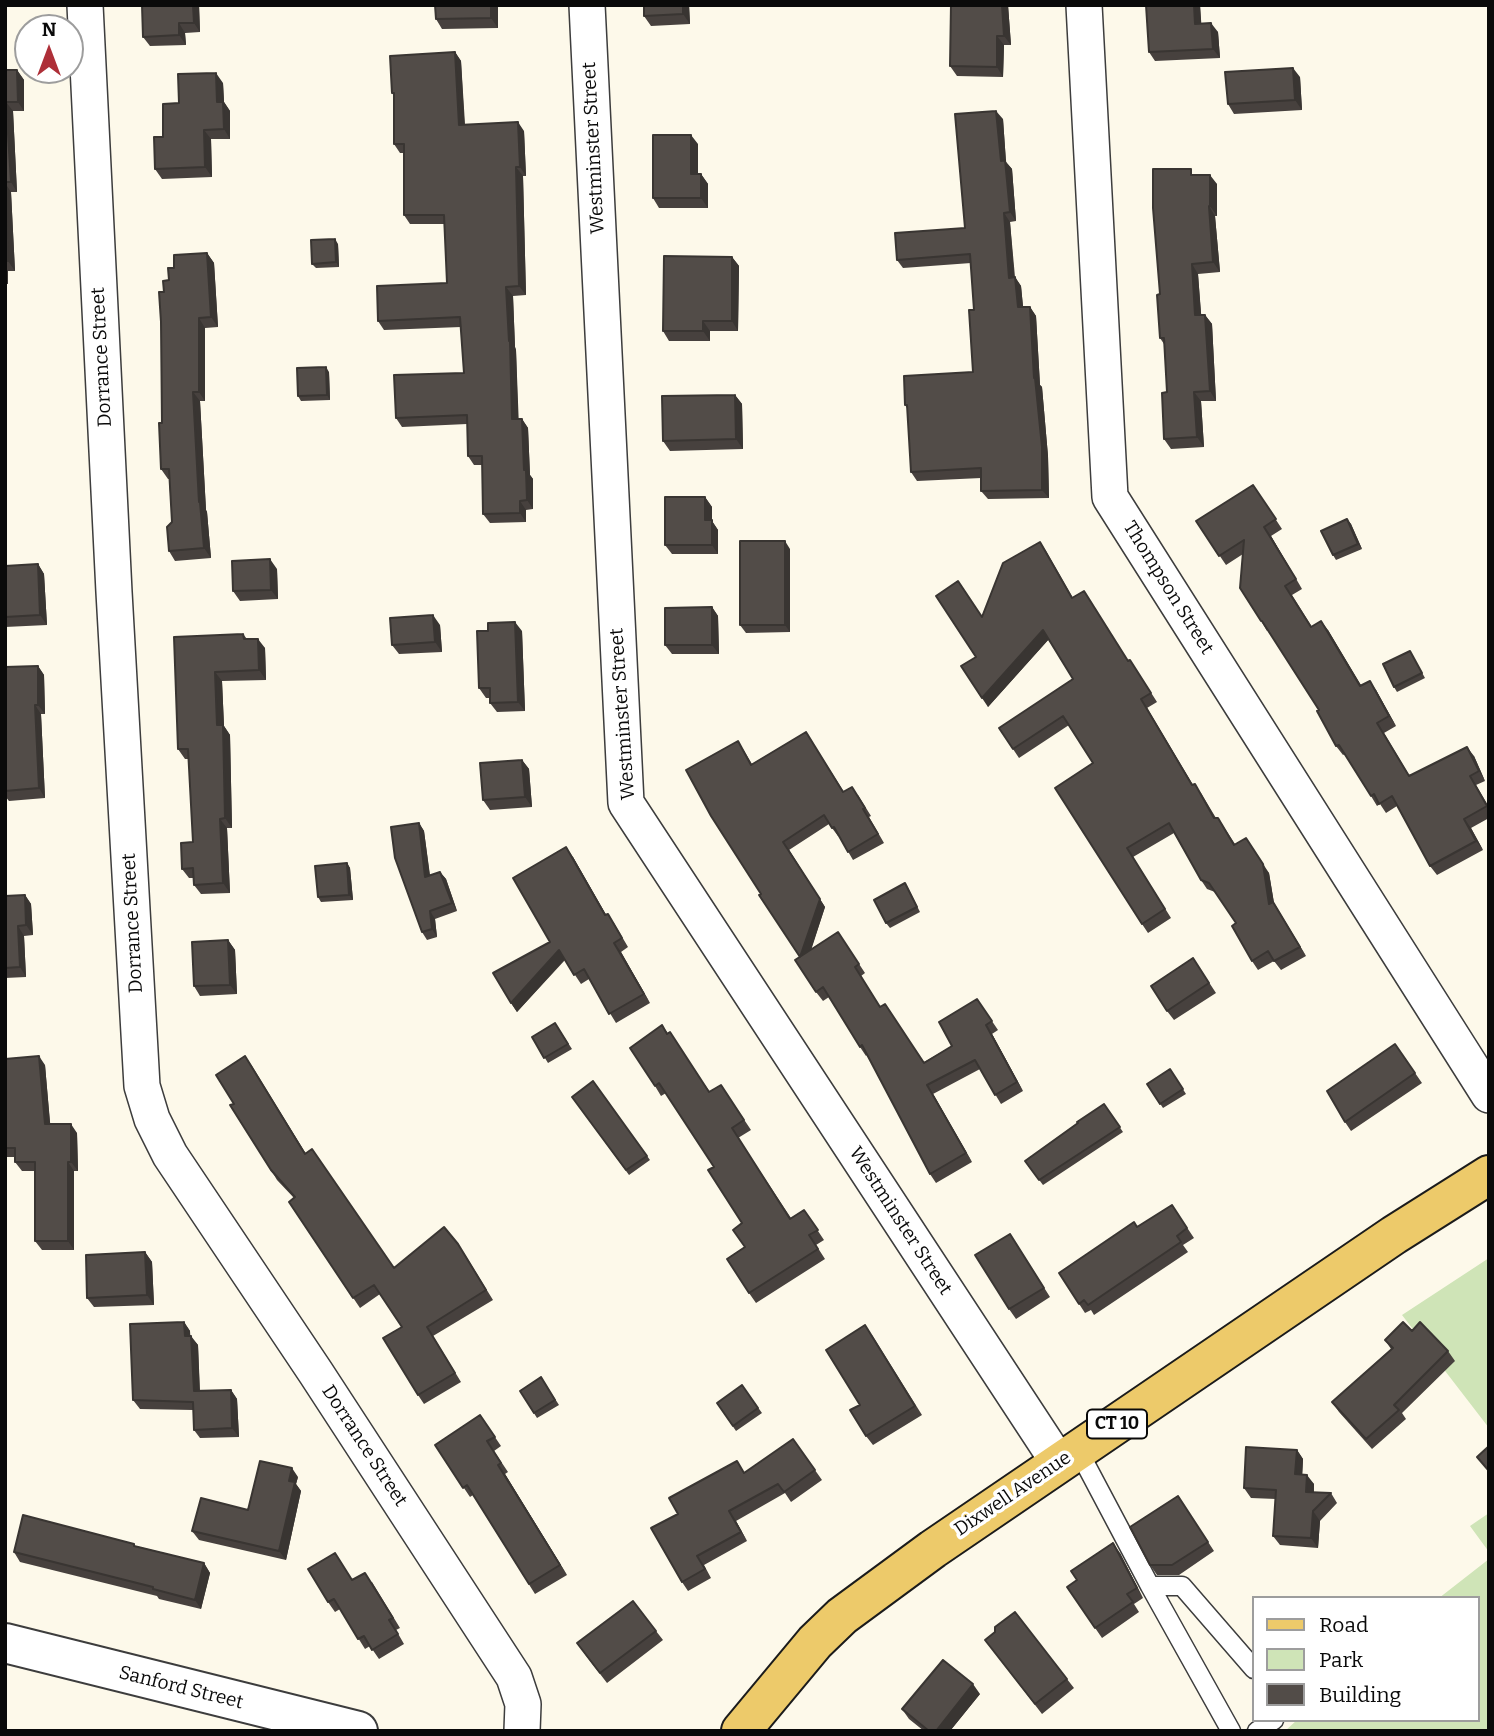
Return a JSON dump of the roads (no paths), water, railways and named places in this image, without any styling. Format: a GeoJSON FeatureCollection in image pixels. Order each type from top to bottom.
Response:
{"type":"FeatureCollection","features":[{"type":"Feature","properties":{"kind":"main road","name":"Dixwell Avenue"},"geometry":{"type":"LineString","coordinates":[[741,1731],[815,1642],[842,1616],[933,1549],[1394,1235],[1489,1175]]}},
{"type":"Feature","properties":{"kind":"street","name":"Dorrance Street"},"geometry":{"type":"LineString","coordinates":[[85,5],[142,1086],[152,1119],[170,1155],[514,1677],[523,1704],[522,1731]]}},
{"type":"Feature","properties":{"kind":"street","name":"Westminster Street"},"geometry":{"type":"LineString","coordinates":[[587,5],[626,803],[1069,1457]]}},
{"type":"Feature","properties":{"kind":"street","name":"Thompson Street"},"geometry":{"type":"LineString","coordinates":[[1084,5],[1111,497],[1489,1094]]}},
{"type":"Feature","properties":{"kind":"street","name":"Sanford Street"},"geometry":{"type":"LineString","coordinates":[[5,1643],[358,1731]]}},
{"type":"Feature","properties":{"kind":"lane"},"geometry":{"type":"LineString","coordinates":[[1069,1457],[1150,1586],[1231,1731]]}},
{"type":"Feature","properties":{"kind":"lane"},"geometry":{"type":"LineString","coordinates":[[1150,1586],[1182,1587],[1252,1667]]}}]}
